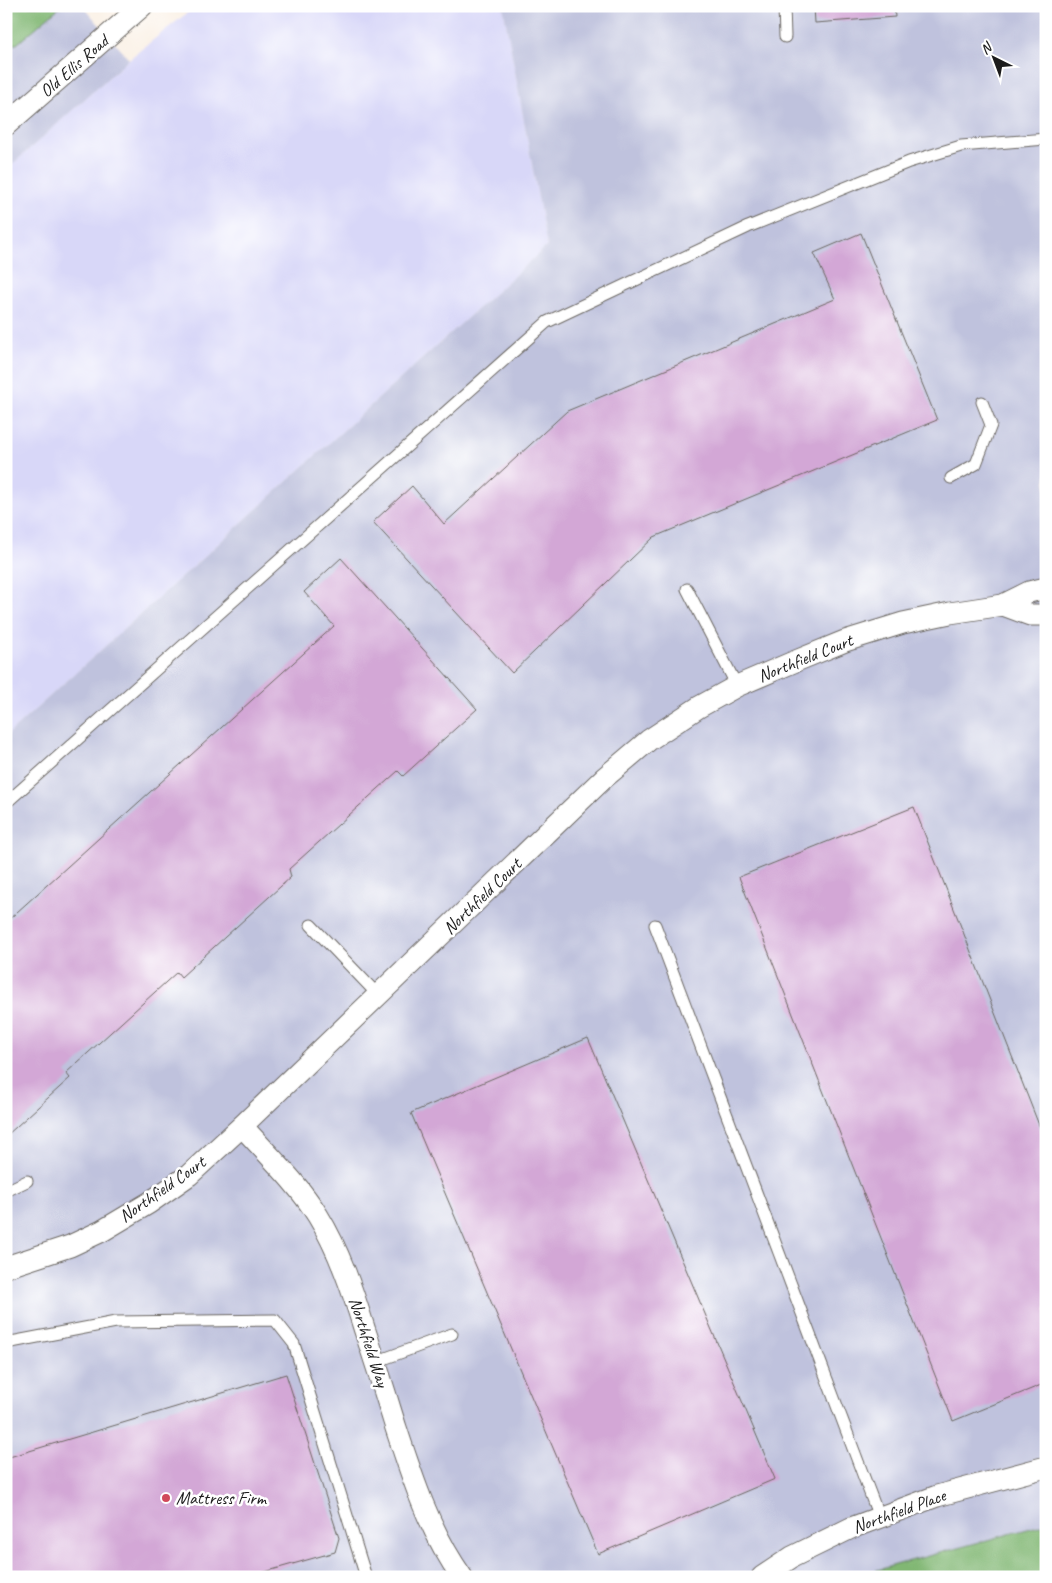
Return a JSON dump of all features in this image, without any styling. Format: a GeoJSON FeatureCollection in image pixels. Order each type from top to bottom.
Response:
{"type":"FeatureCollection","features":[{"type":"Feature","properties":{"kind":"street","name":"Old Ellis Road"},"geometry":{"type":"LineString","coordinates":[[6,125],[142,6]]}},
{"type":"Feature","properties":{"kind":"street","name":"Northfield Court"},"geometry":{"type":"LineString","coordinates":[[6,1267],[70,1246],[102,1231],[149,1203],[189,1175],[612,772],[649,740],[699,707],[737,686],[845,641],[903,623],[950,613],[1003,605],[1029,592],[1046,588]]}},
{"type":"Feature","properties":{"kind":"street","name":"Northfield Court"},"geometry":{"type":"LineString","coordinates":[[1003,605],[1030,615],[1046,615]]}},
{"type":"Feature","properties":{"kind":"street","name":"Northfield Way"},"geometry":{"type":"LineString","coordinates":[[242,1126],[296,1184],[318,1216],[353,1292],[418,1493],[433,1528],[462,1577]]}},
{"type":"Feature","properties":{"kind":"street","name":"Northfield Place"},"geometry":{"type":"LineString","coordinates":[[762,1577],[792,1557],[851,1528],[879,1517],[937,1496],[1046,1467]]}},
{"type":"Feature","properties":{"kind":"lane"},"geometry":{"type":"LineString","coordinates":[[784,6],[785,38]]}},
{"type":"Feature","properties":{"kind":"lane"},"geometry":{"type":"LineString","coordinates":[[6,803],[547,322],[748,227],[909,162],[961,146],[1046,139]]}},
{"type":"Feature","properties":{"kind":"lane"},"geometry":{"type":"LineString","coordinates":[[951,478],[976,464],[990,425],[982,402]]}},
{"type":"Feature","properties":{"kind":"lane"},"geometry":{"type":"LineString","coordinates":[[687,589],[737,686]]}},
{"type":"Feature","properties":{"kind":"lane"},"geometry":{"type":"LineString","coordinates":[[311,925],[378,995]]}},
{"type":"Feature","properties":{"kind":"lane"},"geometry":{"type":"LineString","coordinates":[[655,925],[879,1517]]}},
{"type":"Feature","properties":{"kind":"lane"},"geometry":{"type":"LineString","coordinates":[[6,1192],[26,1181]]}},
{"type":"Feature","properties":{"kind":"lane"},"geometry":{"type":"LineString","coordinates":[[6,1343],[116,1322],[275,1320],[294,1344],[366,1577]]}},
{"type":"Feature","properties":{"kind":"lane"},"geometry":{"type":"LineString","coordinates":[[375,1362],[452,1334]]}},
{"type":"Feature","properties":{"kind":"shaded area"},"geometry":{"type":"Polygon","coordinates":[[[6,6],[83,6],[129,59],[6,170],[6,6]]]}},
{"type":"Feature","properties":{"kind":"shaded area"},"geometry":{"type":"Polygon","coordinates":[[[196,6],[503,6],[547,246],[6,736],[6,170],[129,59],[196,6]]]}},
{"type":"Feature","properties":{"kind":"shaded area"},"geometry":{"type":"Polygon","coordinates":[[[503,6],[1046,6],[1046,1524],[877,1570],[869,1577],[6,1577],[6,736],[547,246],[503,6]]]}},
{"type":"Feature","properties":{"kind":"green space"},"geometry":{"type":"Polygon","coordinates":[[[6,6],[61,6],[17,44],[6,45],[6,6]]]}},
{"type":"Feature","properties":{"kind":"green space"},"geometry":{"type":"Polygon","coordinates":[[[1046,1524],[1046,1577],[869,1577],[877,1570],[1046,1524]]]}},
{"type":"Feature","properties":{"kind":"building"},"geometry":{"type":"Polygon","coordinates":[[[814,6],[894,6],[895,17],[815,23],[814,6]]]}},
{"type":"Feature","properties":{"kind":"building"},"geometry":{"type":"Polygon","coordinates":[[[861,233],[937,420],[654,537],[512,673],[373,522],[412,486],[444,524],[567,411],[835,299],[814,253],[861,233]]]}},
{"type":"Feature","properties":{"kind":"building"},"geometry":{"type":"Polygon","coordinates":[[[341,558],[477,709],[403,776],[398,771],[289,869],[291,877],[181,977],[177,972],[66,1073],[70,1078],[6,1136],[6,922],[334,626],[304,592],[341,558]]]}},
{"type":"Feature","properties":{"kind":"building"},"geometry":{"type":"Polygon","coordinates":[[[914,807],[1046,1143],[1046,1383],[953,1421],[739,877],[914,807]]]}},
{"type":"Feature","properties":{"kind":"building"},"geometry":{"type":"Polygon","coordinates":[[[588,1038],[775,1479],[598,1554],[411,1113],[588,1038]]]}},
{"type":"Feature","properties":{"kind":"building","name":"Mattress Firm"},"geometry":{"type":"Polygon","coordinates":[[[286,1374],[339,1538],[335,1552],[247,1577],[6,1577],[6,1458],[286,1374]]]}},
{"type":"Feature","properties":{"kind":"place","name":"Mattress Firm"},"geometry":{"type":"Point","coordinates":[166,1498]}}]}
